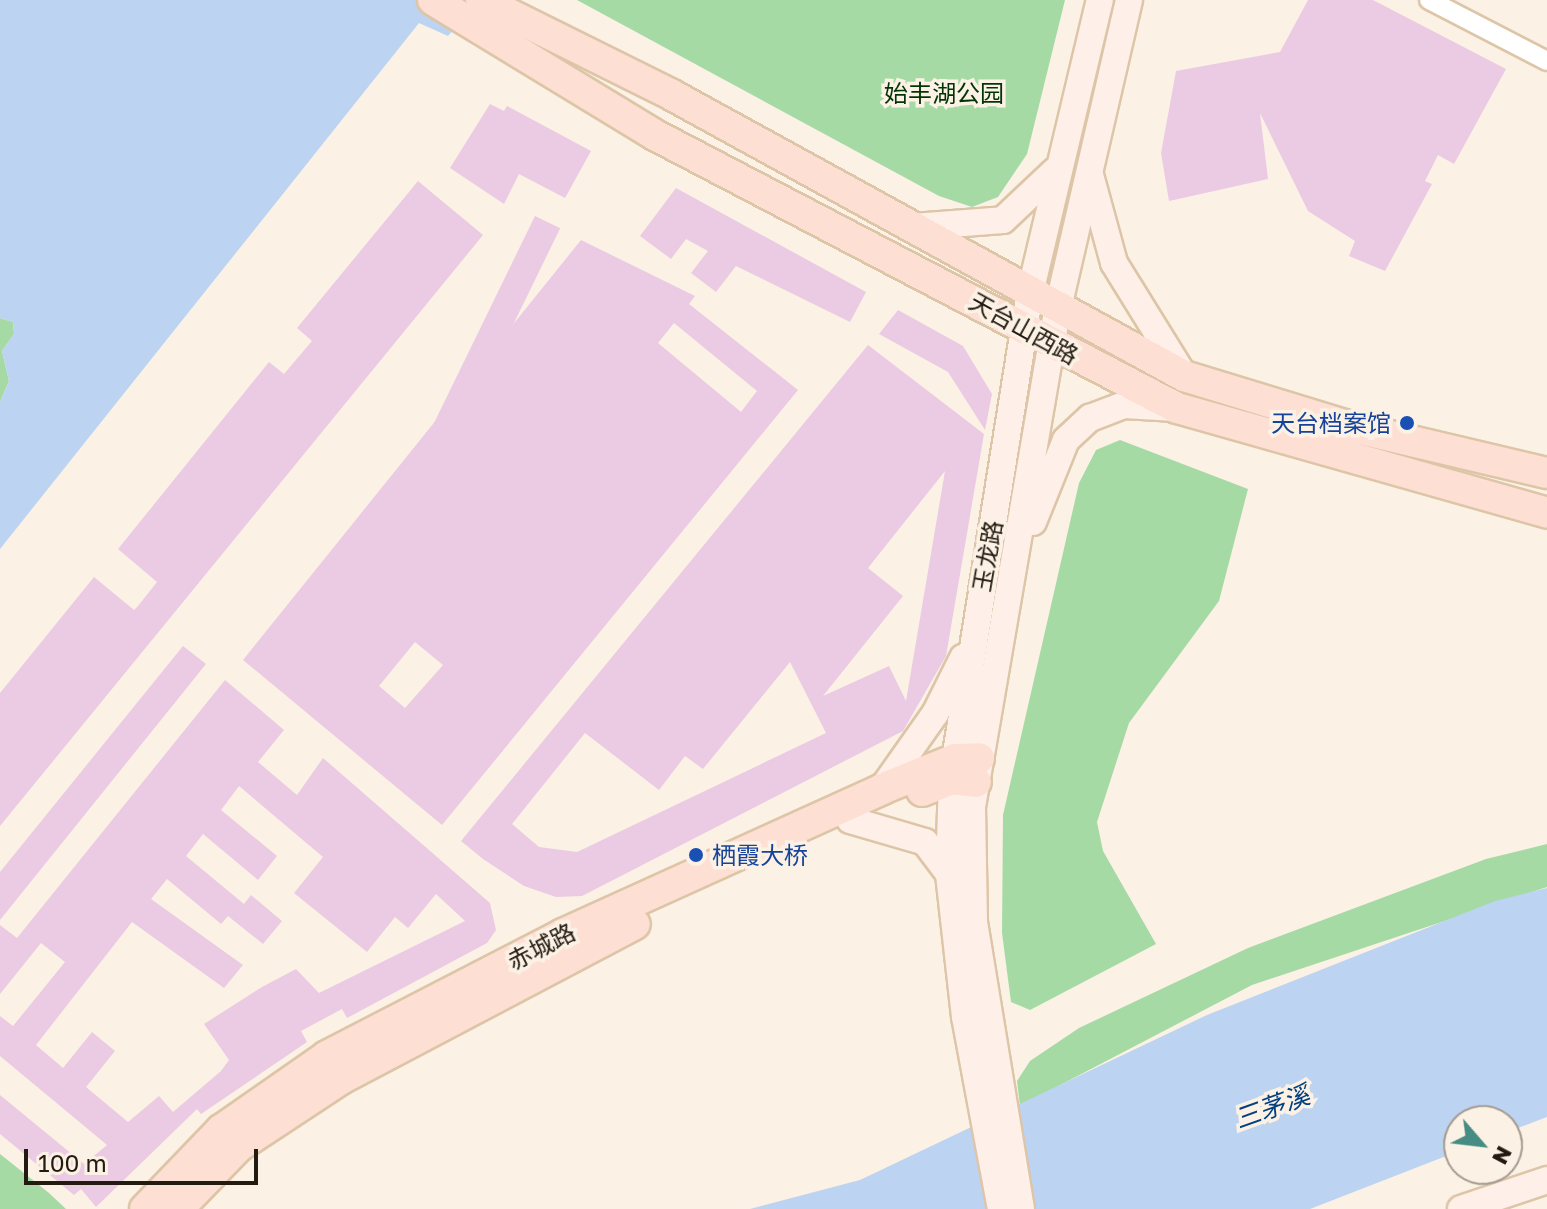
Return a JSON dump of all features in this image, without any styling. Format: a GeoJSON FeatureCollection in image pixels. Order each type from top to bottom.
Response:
{"type":"FeatureCollection","features":[{"type":"Feature","properties":{"kind":"main road"},"geometry":{"type":"LineString","coordinates":[[433,0],[543,49]]}},
{"type":"Feature","properties":{"kind":"main road"},"geometry":{"type":"LineString","coordinates":[[481,0],[543,49]]}},
{"type":"Feature","properties":{"kind":"main road","name":"玉龙路"},"geometry":{"type":"LineString","coordinates":[[991,1114],[974,921],[966,770],[974,636],[1030,293],[1100,0]]}},
{"type":"Feature","properties":{"kind":"main road","name":"玉龙路"},"geometry":{"type":"LineString","coordinates":[[991,1114],[949,874],[966,770],[1009,590],[1057,312],[1129,0]]}},
{"type":"Feature","properties":{"kind":"main road","name":"天台山西路"},"geometry":{"type":"LineString","coordinates":[[543,49],[672,95],[913,227],[1030,293],[1057,312],[1184,376],[1344,425],[1547,473]]}},
{"type":"Feature","properties":{"kind":"main road","name":"天台山西路"},"geometry":{"type":"LineString","coordinates":[[543,49],[653,134],[1177,408],[1547,513]]}},
{"type":"Feature","properties":{"kind":"main road"},"geometry":{"type":"LineString","coordinates":[[1089,167],[1114,263],[1184,376]]}},
{"type":"Feature","properties":{"kind":"main road"},"geometry":{"type":"LineString","coordinates":[[913,227],[1003,220],[1058,169]]}},
{"type":"Feature","properties":{"kind":"main road"},"geometry":{"type":"LineString","coordinates":[[1009,590],[1066,440],[1090,418],[1124,405],[1177,408]]}},
{"type":"Feature","properties":{"kind":"main road"},"geometry":{"type":"LineString","coordinates":[[882,789],[935,714],[974,636]]}},
{"type":"Feature","properties":{"kind":"main road","name":"赤城路"},"geometry":{"type":"LineString","coordinates":[[145,1209],[221,1130],[327,1056],[563,934],[882,789],[966,770]]}},
{"type":"Feature","properties":{"kind":"main road","name":"赤城路"},"geometry":{"type":"LineString","coordinates":[[178,1209],[238,1147],[341,1079],[582,949],[850,820],[966,770]]}},
{"type":"Feature","properties":{"kind":"main road"},"geometry":{"type":"LineString","coordinates":[[850,820],[925,842],[949,874]]}},
{"type":"Feature","properties":{"kind":"main road"},"geometry":{"type":"LineString","coordinates":[[991,1114],[1001,1209]]}},
{"type":"Feature","properties":{"kind":"main road"},"geometry":{"type":"LineString","coordinates":[[991,1114],[1021,1209]]}},
{"type":"Feature","properties":{"kind":"main road"},"geometry":{"type":"LineString","coordinates":[[1461,1209],[1547,1180]]}},
{"type":"Feature","properties":{"kind":"street"},"geometry":{"type":"LineString","coordinates":[[1429,0],[1547,61]]}},
{"type":"Feature","properties":{"kind":"green space","name":"始丰湖公园"},"geometry":{"type":"Polygon","coordinates":[[[577,0],[1065,0],[1027,154],[998,197],[972,207],[939,196],[577,0]]]}},
{"type":"Feature","properties":{"kind":"green space"},"geometry":{"type":"Polygon","coordinates":[[[0,318],[13,322],[14,334],[2,351],[9,381],[0,402],[0,318]]]}},
{"type":"Feature","properties":{"kind":"green space"},"geometry":{"type":"Polygon","coordinates":[[[1120,440],[1248,489],[1219,601],[1129,723],[1097,822],[1103,851],[1156,944],[1030,1010],[1011,1002],[1002,933],[1003,815],[1079,483],[1096,450],[1120,440]]]}},
{"type":"Feature","properties":{"kind":"green space"},"geometry":{"type":"Polygon","coordinates":[[[1547,844],[1547,887],[1252,985],[1020,1106],[1017,1081],[1030,1061],[1079,1028],[1248,948],[1486,859],[1547,844]]]}},
{"type":"Feature","properties":{"kind":"green space"},"geometry":{"type":"Polygon","coordinates":[[[0,1154],[49,1193],[66,1209],[0,1209],[0,1154]]]}},
{"type":"Feature","properties":{"kind":"water"},"geometry":{"type":"Polygon","coordinates":[[[0,0],[479,0],[448,36],[419,23],[0,549],[0,402],[9,381],[2,351],[14,334],[13,322],[0,318],[0,0]]]}},
{"type":"Feature","properties":{"kind":"water","name":"三茅溪"},"geometry":{"type":"Polygon","coordinates":[[[1547,888],[1547,1117],[1523,1126],[1523,1105],[1443,1105],[1443,1157],[1310,1209],[750,1209],[860,1180],[1207,1015],[1495,901],[1547,888]]]}},
{"type":"Feature","properties":{"kind":"building"},"geometry":{"type":"Polygon","coordinates":[[[1308,0],[1373,0],[1506,69],[1454,164],[1438,155],[1425,181],[1432,184],[1385,271],[1349,256],[1355,241],[1308,211],[1260,113],[1268,179],[1169,201],[1161,153],[1176,71],[1280,52],[1308,0]]]}},
{"type":"Feature","properties":{"kind":"building"},"geometry":{"type":"Polygon","coordinates":[[[490,104],[504,111],[507,106],[591,151],[565,198],[519,174],[504,204],[450,168],[490,104]]]}},
{"type":"Feature","properties":{"kind":"building"},"geometry":{"type":"Polygon","coordinates":[[[418,181],[483,235],[0,826],[0,693],[94,577],[134,610],[138,606],[157,582],[118,549],[269,362],[284,374],[312,341],[297,328],[418,181]]]}},
{"type":"Feature","properties":{"kind":"building"},"geometry":{"type":"Polygon","coordinates":[[[676,188],[866,292],[850,322],[736,266],[716,292],[691,273],[708,251],[686,239],[671,259],[640,236],[676,188]]]}},
{"type":"Feature","properties":{"kind":"building"},"geometry":{"type":"Polygon","coordinates":[[[535,216],[560,228],[329,703],[304,691],[535,216]]]}},
{"type":"Feature","properties":{"kind":"building"},"geometry":{"type":"Polygon","coordinates":[[[581,240],[695,296],[689,304],[798,390],[442,825],[243,660],[581,240]],[[674,323],[658,343],[741,412],[757,391],[674,323]],[[415,642],[379,686],[405,708],[443,665],[415,642]]]}},
{"type":"Feature","properties":{"kind":"building"},"geometry":{"type":"Polygon","coordinates":[[[898,310],[963,346],[992,394],[985,430],[948,372],[879,334],[898,310]]]}},
{"type":"Feature","properties":{"kind":"building"},"geometry":{"type":"Polygon","coordinates":[[[868,345],[984,434],[946,656],[903,731],[582,896],[556,897],[524,886],[461,841],[868,345]],[[945,471],[868,568],[903,596],[823,696],[889,666],[906,701],[945,471]],[[790,662],[703,769],[685,756],[659,790],[585,733],[512,824],[539,847],[577,852],[826,733],[790,662]]]}},
{"type":"Feature","properties":{"kind":"building"},"geometry":{"type":"Polygon","coordinates":[[[183,646],[206,664],[0,920],[0,872],[183,646]]]}},
{"type":"Feature","properties":{"kind":"building"},"geometry":{"type":"Polygon","coordinates":[[[225,680],[284,730],[258,762],[297,795],[323,758],[490,903],[496,930],[487,943],[347,1018],[342,1009],[301,1031],[307,1042],[201,1114],[197,1109],[96,1207],[81,1189],[74,1195],[0,1134],[0,1095],[84,1164],[107,1145],[0,1056],[0,1016],[13,1026],[65,962],[41,943],[0,994],[0,925],[17,938],[225,680]],[[239,786],[221,810],[277,856],[258,880],[203,834],[186,856],[244,904],[251,895],[282,921],[263,944],[228,916],[221,924],[167,879],[151,899],[243,965],[224,988],[132,922],[36,1045],[63,1068],[92,1032],[115,1051],[86,1087],[128,1122],[159,1096],[173,1112],[221,1071],[229,1060],[204,1024],[296,969],[319,993],[465,921],[436,894],[408,928],[395,917],[367,952],[294,893],[323,857],[239,786]]]}},
{"type":"Feature","properties":{"kind":"place","name":"天台档案馆"},"geometry":{"type":"Point","coordinates":[1407,423]}},
{"type":"Feature","properties":{"kind":"place","name":"栖霞大桥"},"geometry":{"type":"Point","coordinates":[696,855]}}]}
